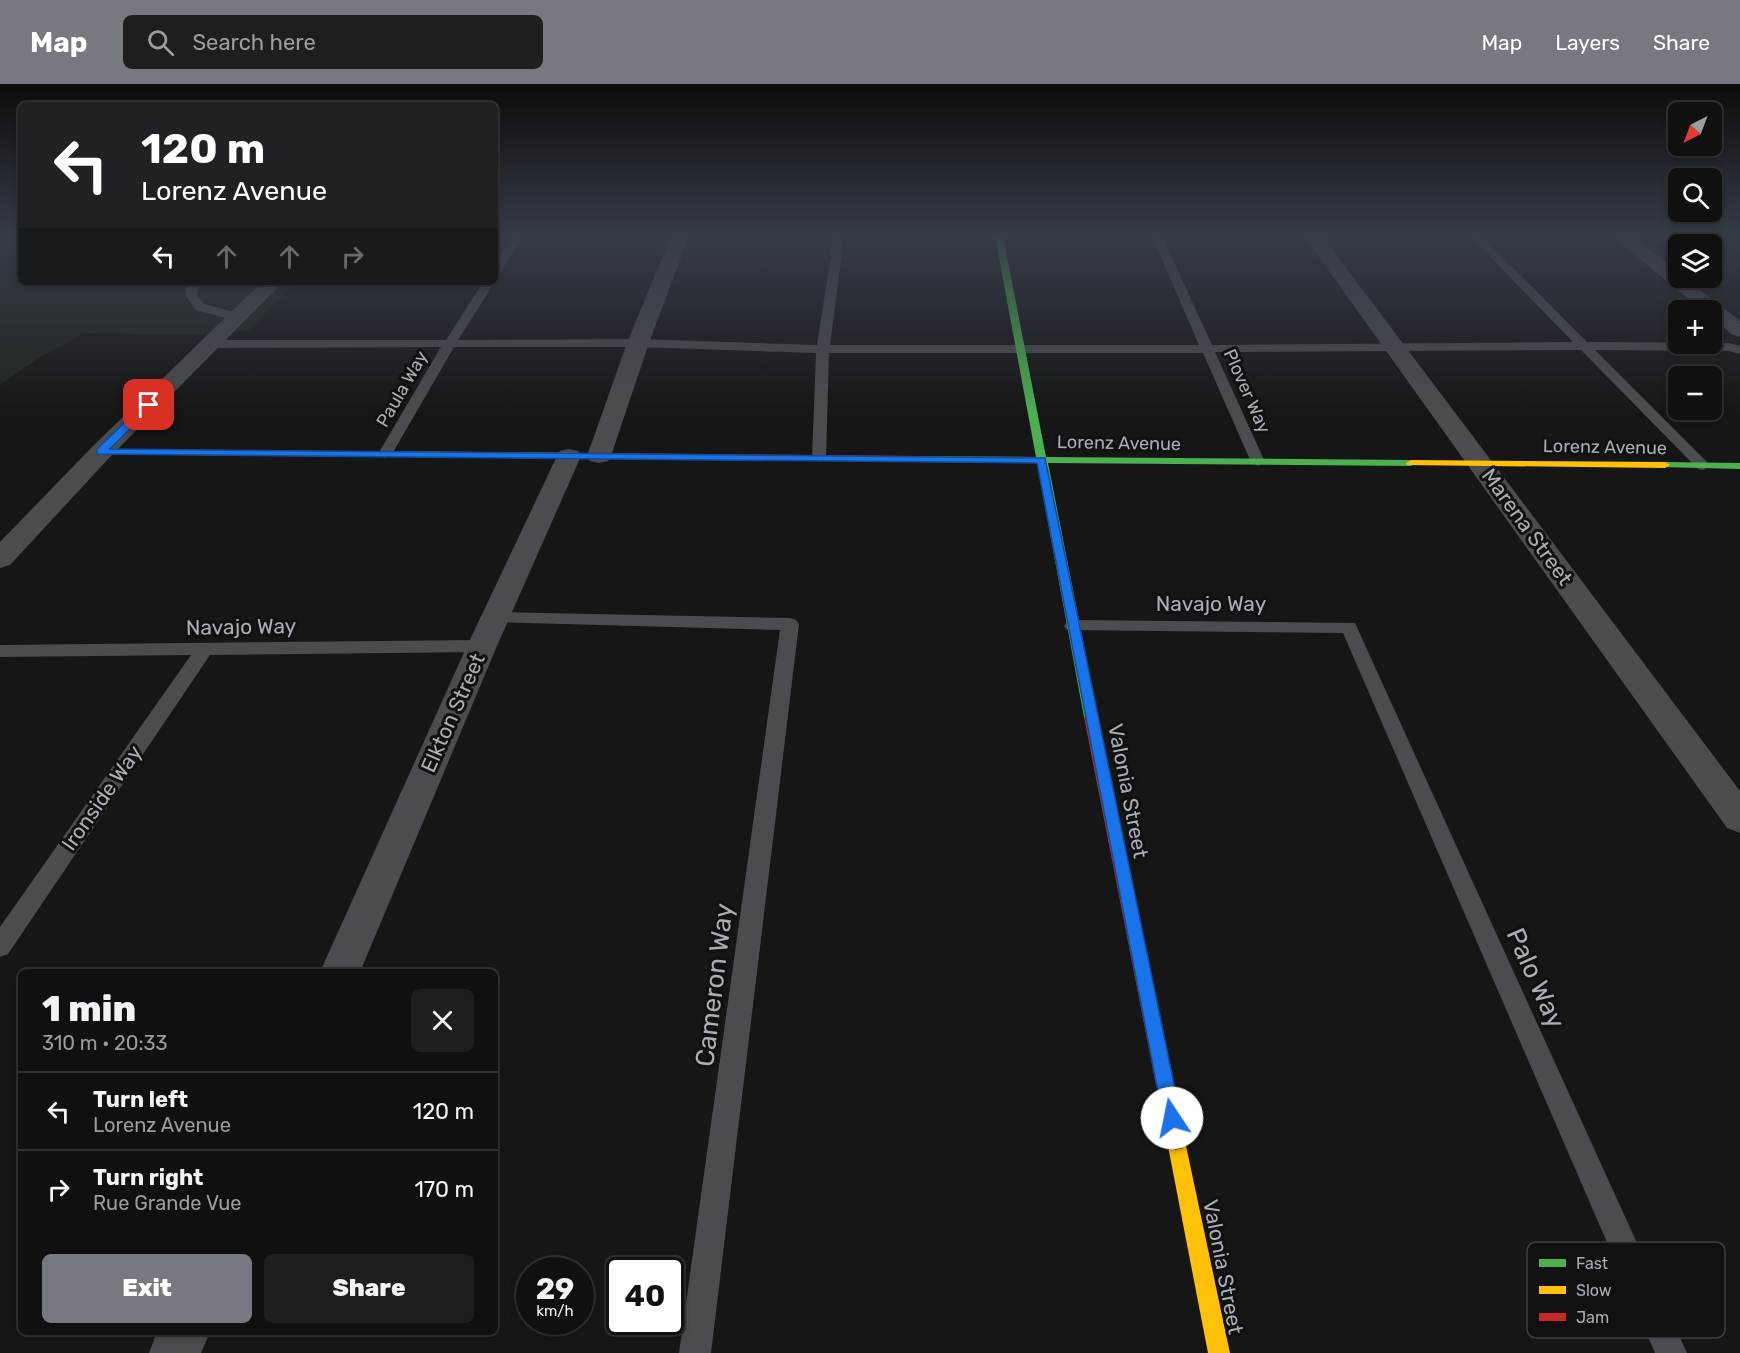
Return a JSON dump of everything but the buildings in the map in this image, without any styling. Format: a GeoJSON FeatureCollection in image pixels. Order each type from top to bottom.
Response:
{"type":"FeatureCollection","features":[{"type":"Feature","properties":{"kind":"street"},"geometry":{"type":"LineString","coordinates":[[0,559],[101,452],[213,344],[259,295]]}},
{"type":"Feature","properties":{"kind":"street","name":"Elkton Street"},"geometry":{"type":"LineString","coordinates":[[341,969],[489,632],[584,456],[638,343],[657,295]]}},
{"type":"Feature","properties":{"kind":"street","name":"Valonia Street"},"geometry":{"type":"LineString","coordinates":[[1011,295],[1073,626],[1219,1353]]}},
{"type":"Feature","properties":{"kind":"street","name":"Marena Street"},"geometry":{"type":"LineString","coordinates":[[1356,295],[1740,818]]}},
{"type":"Feature","properties":{"kind":"street"},"geometry":{"type":"LineString","coordinates":[[1695,295],[1740,331]]}},
{"type":"Feature","properties":{"kind":"street","name":"Lorenz Avenue"},"geometry":{"type":"LineString","coordinates":[[101,452],[1740,466]]}},
{"type":"Feature","properties":{"kind":"street"},"geometry":{"type":"LineString","coordinates":[[175,1353],[183,1335]]}},
{"type":"Feature","properties":{"kind":"lane"},"geometry":{"type":"LineString","coordinates":[[191,295],[200,308],[237,317]]}},
{"type":"Feature","properties":{"kind":"lane","name":"Paula Way"},"geometry":{"type":"LineString","coordinates":[[385,454],[481,295]]}},
{"type":"Feature","properties":{"kind":"lane"},"geometry":{"type":"LineString","coordinates":[[819,458],[824,349],[831,295]]}},
{"type":"Feature","properties":{"kind":"lane","name":"Plover Way"},"geometry":{"type":"LineString","coordinates":[[1184,295],[1258,462]]}},
{"type":"Feature","properties":{"kind":"lane"},"geometry":{"type":"LineString","coordinates":[[1533,295],[1703,466]]}},
{"type":"Feature","properties":{"kind":"lane"},"geometry":{"type":"LineString","coordinates":[[213,344],[638,343],[824,349],[1022,350],[1583,346],[1740,350]]}},
{"type":"Feature","properties":{"kind":"lane","name":"Navajo Way"},"geometry":{"type":"LineString","coordinates":[[0,651],[204,650],[489,632],[790,624]]}},
{"type":"Feature","properties":{"kind":"lane","name":"Cameron Way"},"geometry":{"type":"LineString","coordinates":[[695,1353],[790,624]]}},
{"type":"Feature","properties":{"kind":"lane","name":"Navajo Way"},"geometry":{"type":"LineString","coordinates":[[1073,626],[1349,627]]}},
{"type":"Feature","properties":{"kind":"lane","name":"Palo Way"},"geometry":{"type":"LineString","coordinates":[[1349,627],[1622,1242]]}},
{"type":"Feature","properties":{"kind":"lane","name":"Ironside Way"},"geometry":{"type":"LineString","coordinates":[[0,946],[204,650]]}},
{"type":"Feature","properties":{"kind":"lane","name":"Palo Way"},"geometry":{"type":"LineString","coordinates":[[1664,1338],[1671,1353]]}},
{"type":"Feature","properties":{"kind":"shaded area"},"geometry":{"type":"Polygon","coordinates":[[[0,295],[283,295],[248,331],[193,335],[84,333],[37,359],[0,385],[0,295]]]}},
{"type":"Feature","properties":{"kind":"traffic: fast"},"geometry":{"type":"LineString","coordinates":[[1010,295],[1091,717]]}},
{"type":"Feature","properties":{"kind":"traffic: fast"},"geometry":{"type":"LineString","coordinates":[[919,459],[1411,463]]}},
{"type":"Feature","properties":{"kind":"traffic: fast"},"geometry":{"type":"LineString","coordinates":[[1665,465],[1740,466]]}},
{"type":"Feature","properties":{"kind":"traffic: slow"},"geometry":{"type":"LineString","coordinates":[[349,454],[585,456]]}},
{"type":"Feature","properties":{"kind":"traffic: slow"},"geometry":{"type":"LineString","coordinates":[[1411,463],[1665,465]]}},
{"type":"Feature","properties":{"kind":"traffic: slow"},"geometry":{"type":"LineString","coordinates":[[1176,1141],[1219,1353]]}},
{"type":"Feature","properties":{"kind":"traffic: jam"},"geometry":{"type":"LineString","coordinates":[[101,452],[349,454]]}},
{"type":"Feature","properties":{"kind":"traffic: jam"},"geometry":{"type":"LineString","coordinates":[[585,456],[919,459]]}},
{"type":"Feature","properties":{"kind":"traffic: jam"},"geometry":{"type":"LineString","coordinates":[[1091,717],[1176,1141]]}},
{"type":"Feature","properties":{"kind":"route"},"geometry":{"type":"LineString","coordinates":[[149,405],[101,452],[1042,460],[1172,1118]]}}]}
